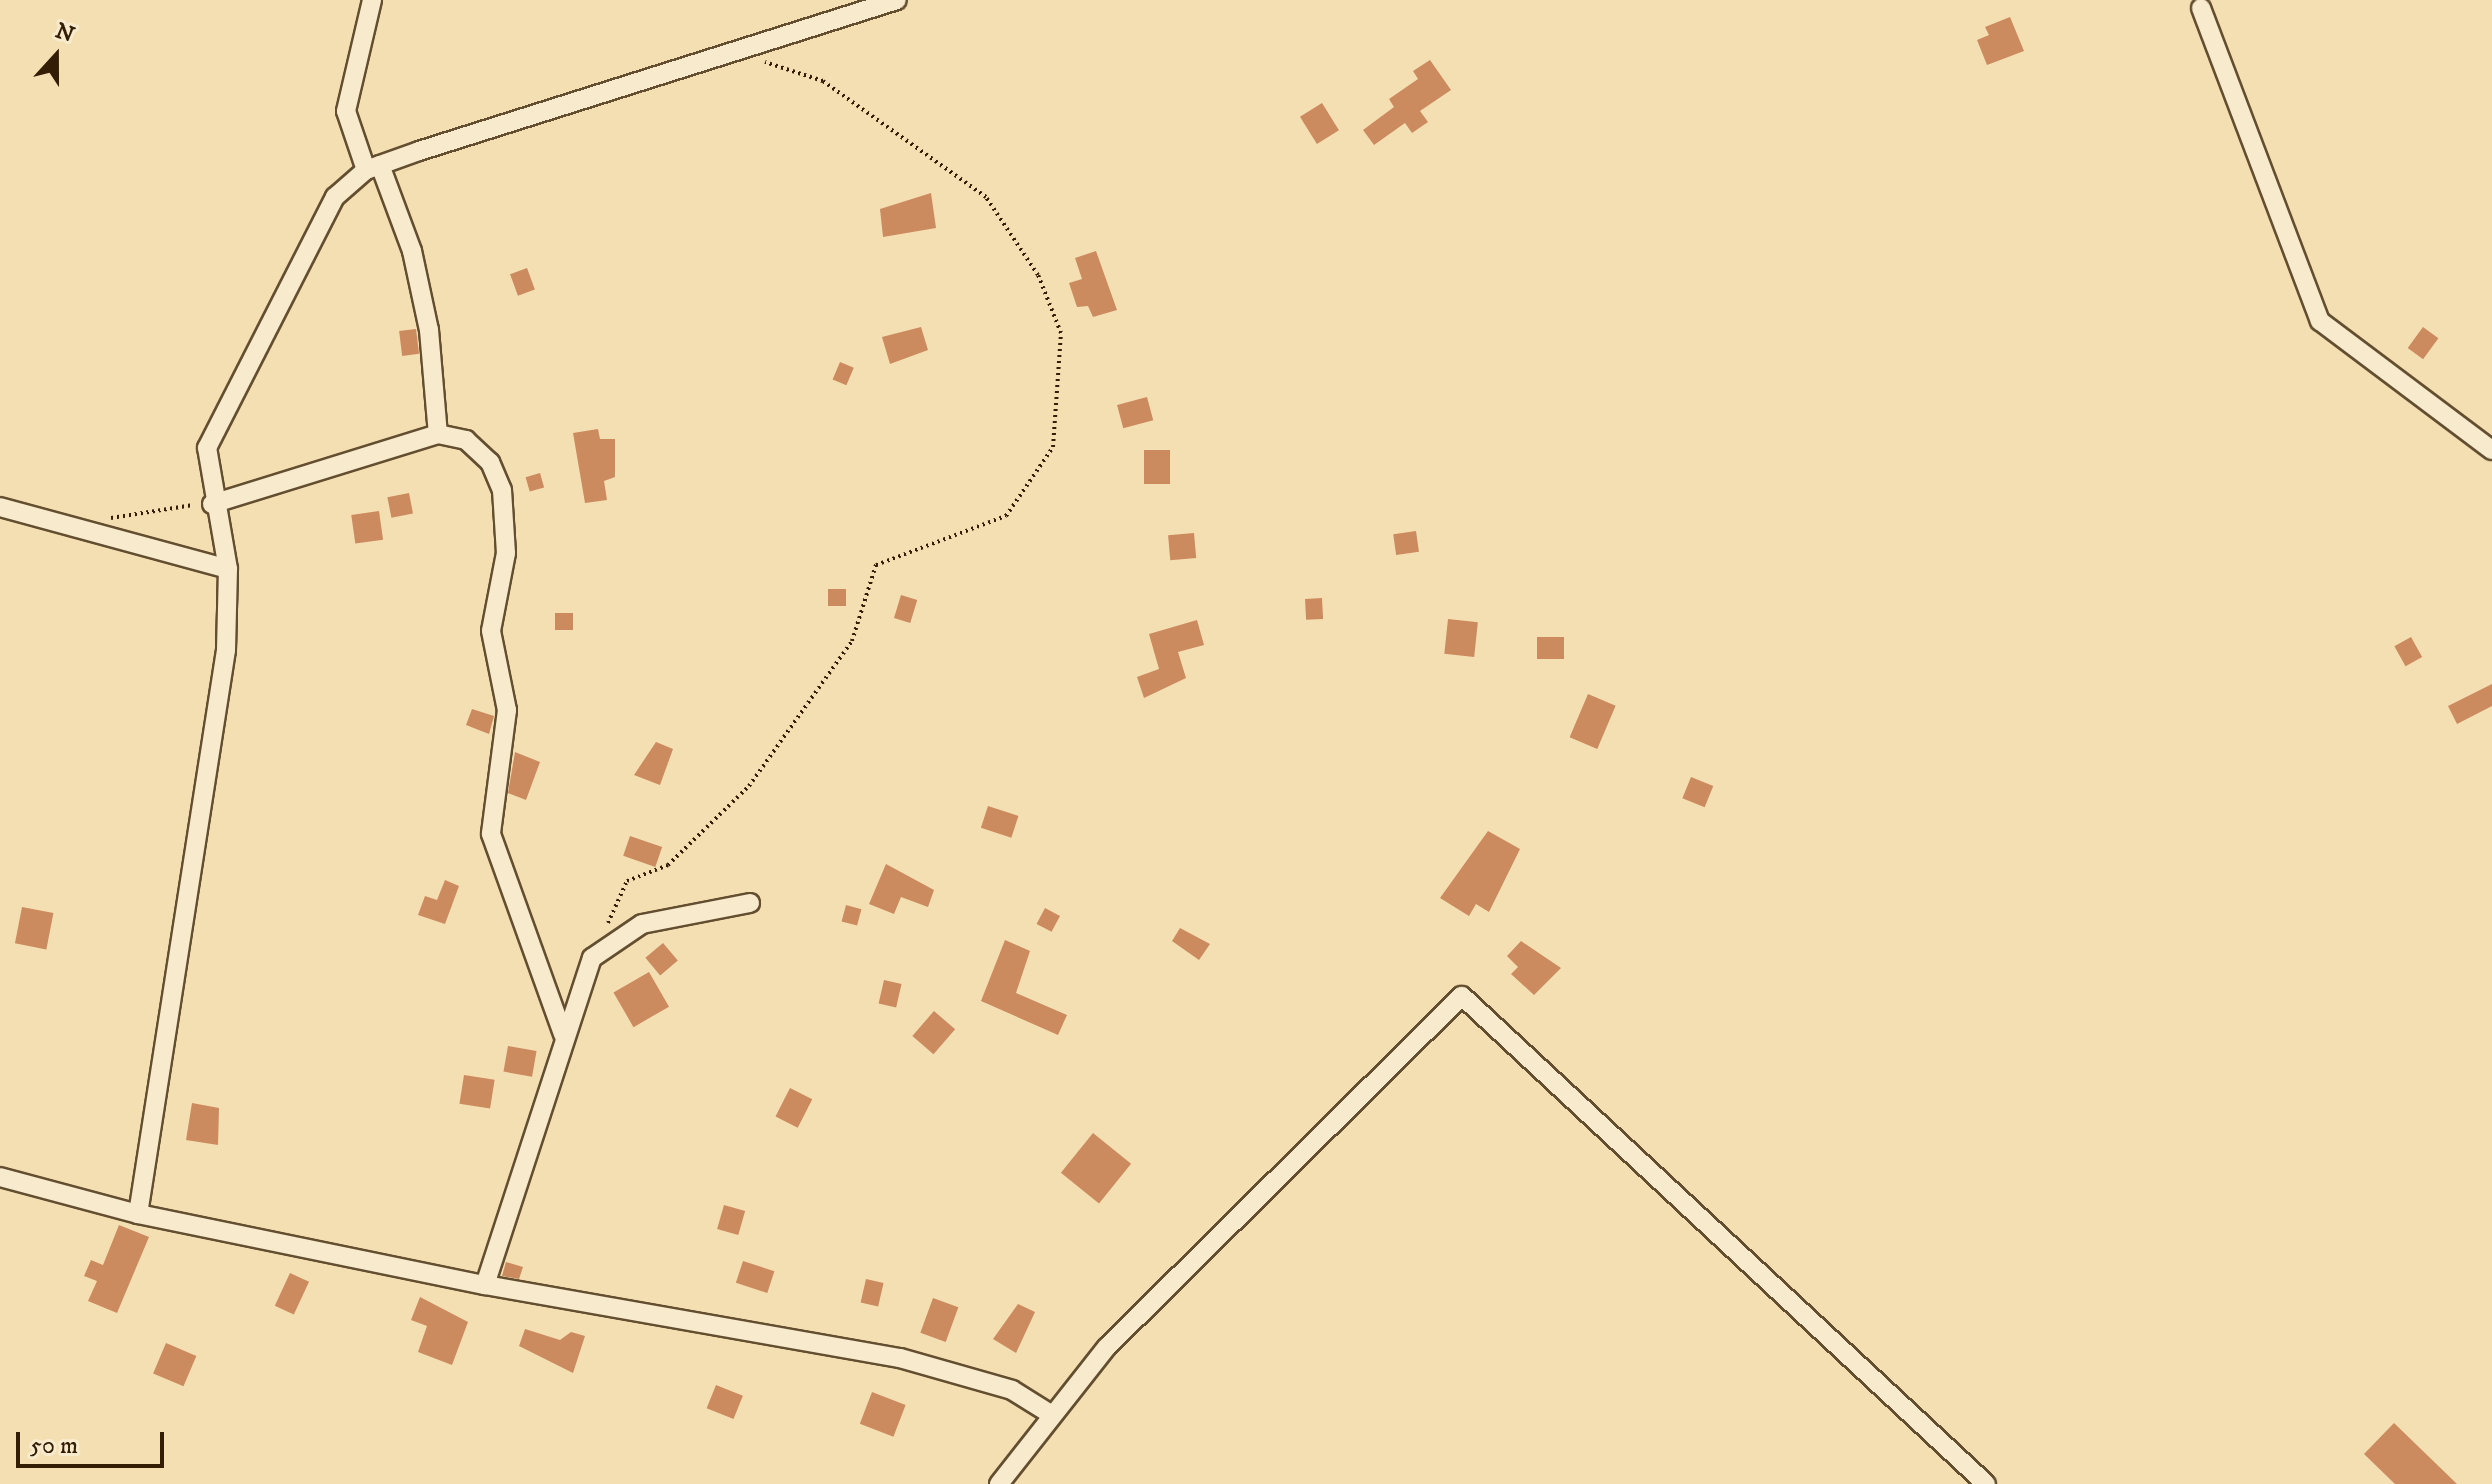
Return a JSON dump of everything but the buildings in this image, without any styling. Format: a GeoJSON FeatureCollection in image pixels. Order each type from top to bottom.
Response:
{"type":"FeatureCollection","features":[{"type":"Feature","properties":{"kind":"street"},"geometry":{"type":"LineString","coordinates":[[372,0],[346,111],[412,251],[429,330],[438,434]]}},
{"type":"Feature","properties":{"kind":"street"},"geometry":{"type":"LineString","coordinates":[[138,1214],[226,650],[228,569],[212,504],[210,433],[316,227],[335,197],[373,168],[897,0]]}},
{"type":"Feature","properties":{"kind":"street"},"geometry":{"type":"LineString","coordinates":[[2201,8],[2320,321],[2492,450]]}},
{"type":"Feature","properties":{"kind":"street"},"geometry":{"type":"LineString","coordinates":[[212,504],[438,434],[466,440],[490,462],[502,490],[506,553],[491,631],[507,710],[491,834],[563,1034]]}},
{"type":"Feature","properties":{"kind":"street"},"geometry":{"type":"LineString","coordinates":[[0,507],[228,569]]}},
{"type":"Feature","properties":{"kind":"street"},"geometry":{"type":"LineString","coordinates":[[485,1285],[563,1034],[592,958],[642,924],[750,903]]}},
{"type":"Feature","properties":{"kind":"street"},"geometry":{"type":"LineString","coordinates":[[999,1484],[1107,1347],[1462,996],[1986,1484]]}},
{"type":"Feature","properties":{"kind":"street"},"geometry":{"type":"LineString","coordinates":[[0,1177],[138,1214],[485,1285],[900,1358],[1012,1390],[1052,1415]]}},
{"type":"Feature","properties":{"kind":"path"},"geometry":{"type":"LineString","coordinates":[[592,958],[627,881],[668,865],[749,786],[852,641],[876,565],[1006,516],[1053,447],[1061,333],[1038,275],[986,197],[823,81],[739,50]]}},
{"type":"Feature","properties":{"kind":"path"},"geometry":{"type":"LineString","coordinates":[[72,525],[212,504]]}}]}
